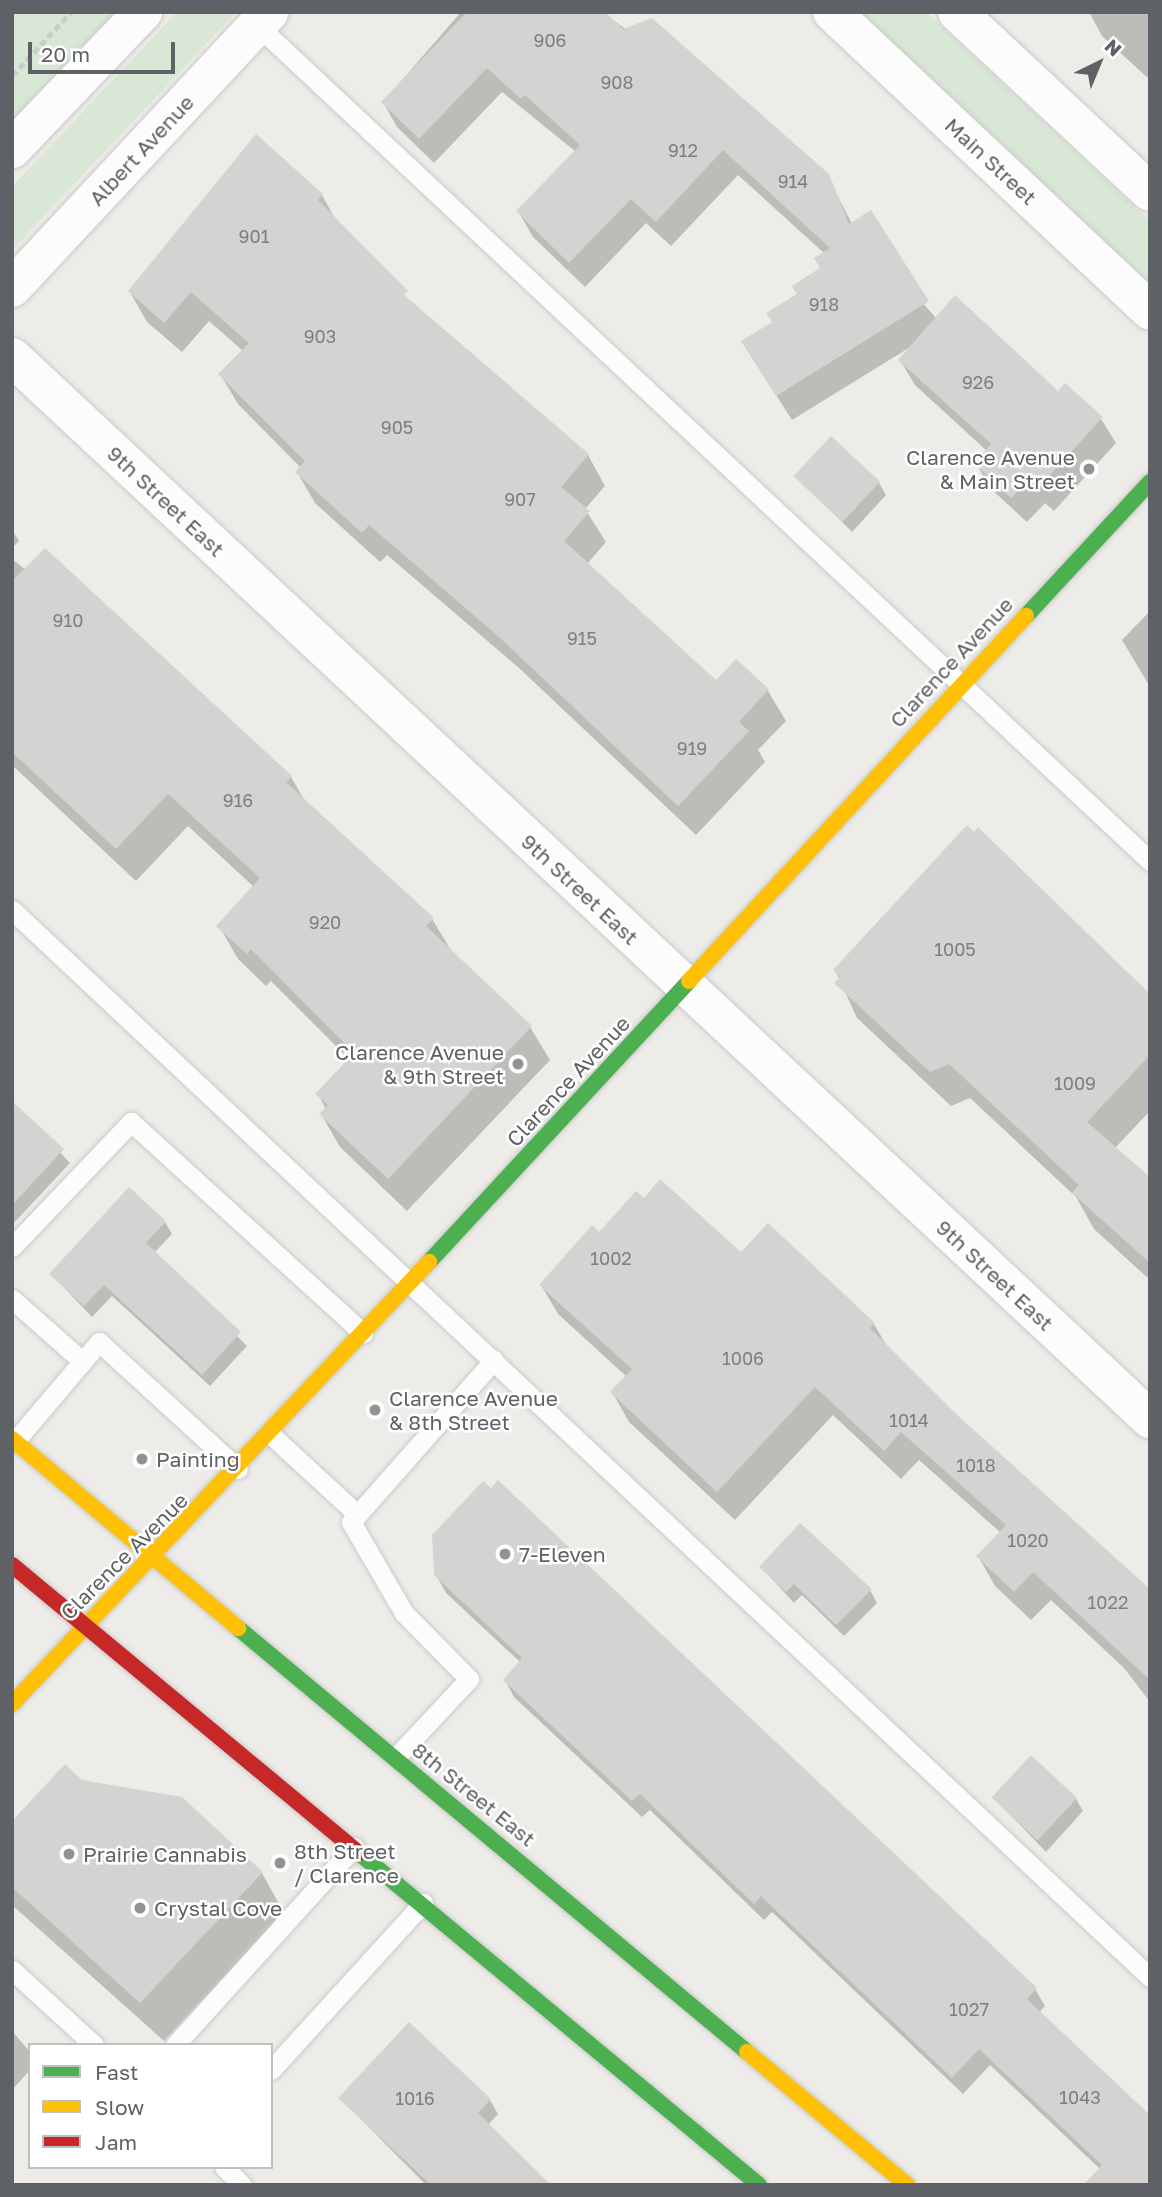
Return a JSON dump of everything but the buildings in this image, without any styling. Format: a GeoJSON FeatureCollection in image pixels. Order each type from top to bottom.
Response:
{"type":"FeatureCollection","features":[{"type":"Feature","properties":{"kind":"main road","name":"Clarence Avenue"},"geometry":{"type":"LineString","coordinates":[[12,1704],[238,1469],[684,986],[959,683],[1150,482]]}},
{"type":"Feature","properties":{"kind":"main road","name":"8th Street East"},"geometry":{"type":"LineString","coordinates":[[14,1440],[151,1558],[396,1757],[907,2185]]}},
{"type":"Feature","properties":{"kind":"main road"},"geometry":{"type":"LineString","coordinates":[[12,1565],[84,1627],[423,1903],[759,2185]]}},
{"type":"Feature","properties":{"kind":"street"},"geometry":{"type":"LineString","coordinates":[[12,149],[143,12]]}},
{"type":"Feature","properties":{"kind":"street","name":"Main Street"},"geometry":{"type":"LineString","coordinates":[[832,12],[1150,311]]}},
{"type":"Feature","properties":{"kind":"street"},"geometry":{"type":"LineString","coordinates":[[957,12],[1150,192]]}},
{"type":"Feature","properties":{"kind":"street","name":"Albert Avenue"},"geometry":{"type":"LineString","coordinates":[[12,288],[263,19]]}},
{"type":"Feature","properties":{"kind":"street","name":"9th Street East"},"geometry":{"type":"LineString","coordinates":[[12,357],[1150,1419]]}},
{"type":"Feature","properties":{"kind":"lane"},"geometry":{"type":"LineString","coordinates":[[263,19],[959,683],[1150,861]]}},
{"type":"Feature","properties":{"kind":"lane"},"geometry":{"type":"LineString","coordinates":[[12,910],[411,1280],[1150,1977]]}},
{"type":"Feature","properties":{"kind":"lane"},"geometry":{"type":"LineString","coordinates":[[12,1247],[131,1122],[363,1334]]}},
{"type":"Feature","properties":{"kind":"lane"},"geometry":{"type":"LineString","coordinates":[[12,1299],[82,1362]]}},
{"type":"Feature","properties":{"kind":"lane"},"geometry":{"type":"LineString","coordinates":[[14,1440],[99,1342],[238,1469]]}},
{"type":"Feature","properties":{"kind":"lane"},"geometry":{"type":"LineString","coordinates":[[396,1757],[469,1679],[404,1613],[351,1522],[494,1360]]}},
{"type":"Feature","properties":{"kind":"lane"},"geometry":{"type":"LineString","coordinates":[[270,1434],[357,1514]]}},
{"type":"Feature","properties":{"kind":"lane"},"geometry":{"type":"LineString","coordinates":[[178,2043],[354,1847]]}},
{"type":"Feature","properties":{"kind":"lane"},"geometry":{"type":"LineString","coordinates":[[273,2068],[423,1903]]}},
{"type":"Feature","properties":{"kind":"lane"},"geometry":{"type":"LineString","coordinates":[[12,1970],[92,2043]]}},
{"type":"Feature","properties":{"kind":"lane"},"geometry":{"type":"LineString","coordinates":[[226,2169],[242,2185]]}},
{"type":"Feature","properties":{"kind":"path"},"geometry":{"type":"LineString","coordinates":[[12,76],[71,12]]}},
{"type":"Feature","properties":{"kind":"green space"},"geometry":{"type":"Polygon","coordinates":[[[12,12],[143,12],[12,149],[12,12]]]}},
{"type":"Feature","properties":{"kind":"green space"},"geometry":{"type":"Polygon","coordinates":[[[177,12],[236,12],[12,250],[12,187],[177,12]]]}},
{"type":"Feature","properties":{"kind":"green space"},"geometry":{"type":"Polygon","coordinates":[[[859,12],[926,12],[1150,221],[1150,286],[859,12]]]}},
{"type":"Feature","properties":{"kind":"traffic: fast"},"geometry":{"type":"LineString","coordinates":[[1026,616],[1150,482]]}},
{"type":"Feature","properties":{"kind":"traffic: fast"},"geometry":{"type":"LineString","coordinates":[[429,1262],[689,981]]}},
{"type":"Feature","properties":{"kind":"traffic: fast"},"geometry":{"type":"LineString","coordinates":[[238,1628],[747,2052]]}},
{"type":"Feature","properties":{"kind":"traffic: fast"},"geometry":{"type":"LineString","coordinates":[[359,1853],[759,2185]]}},
{"type":"Feature","properties":{"kind":"traffic: slow"},"geometry":{"type":"LineString","coordinates":[[689,981],[1026,616]]}},
{"type":"Feature","properties":{"kind":"traffic: slow"},"geometry":{"type":"LineString","coordinates":[[12,1704],[429,1262]]}},
{"type":"Feature","properties":{"kind":"traffic: slow"},"geometry":{"type":"LineString","coordinates":[[12,1439],[238,1628]]}},
{"type":"Feature","properties":{"kind":"traffic: slow"},"geometry":{"type":"LineString","coordinates":[[747,2052],[907,2185]]}},
{"type":"Feature","properties":{"kind":"traffic: jam"},"geometry":{"type":"LineString","coordinates":[[12,1565],[359,1853]]}},
{"type":"Feature","properties":{"kind":"place","name":"Clarence Avenue & Main Street"},"geometry":{"type":"Point","coordinates":[1089,469]}},
{"type":"Feature","properties":{"kind":"place","name":"Clarence Avenue & 9th Street"},"geometry":{"type":"Point","coordinates":[518,1064]}},
{"type":"Feature","properties":{"kind":"place","name":"Clarence Avenue & 8th Street"},"geometry":{"type":"Point","coordinates":[375,1410]}},
{"type":"Feature","properties":{"kind":"place","name":"Painting"},"geometry":{"type":"Point","coordinates":[142,1459]}},
{"type":"Feature","properties":{"kind":"place","name":"7-Eleven"},"geometry":{"type":"Point","coordinates":[505,1554]}},
{"type":"Feature","properties":{"kind":"place","name":"Prairie Cannabis"},"geometry":{"type":"Point","coordinates":[69,1854]}},
{"type":"Feature","properties":{"kind":"place","name":"8th Street / Clarence"},"geometry":{"type":"Point","coordinates":[280,1863]}},
{"type":"Feature","properties":{"kind":"place","name":"Crystal Cove"},"geometry":{"type":"Point","coordinates":[140,1908]}}]}
